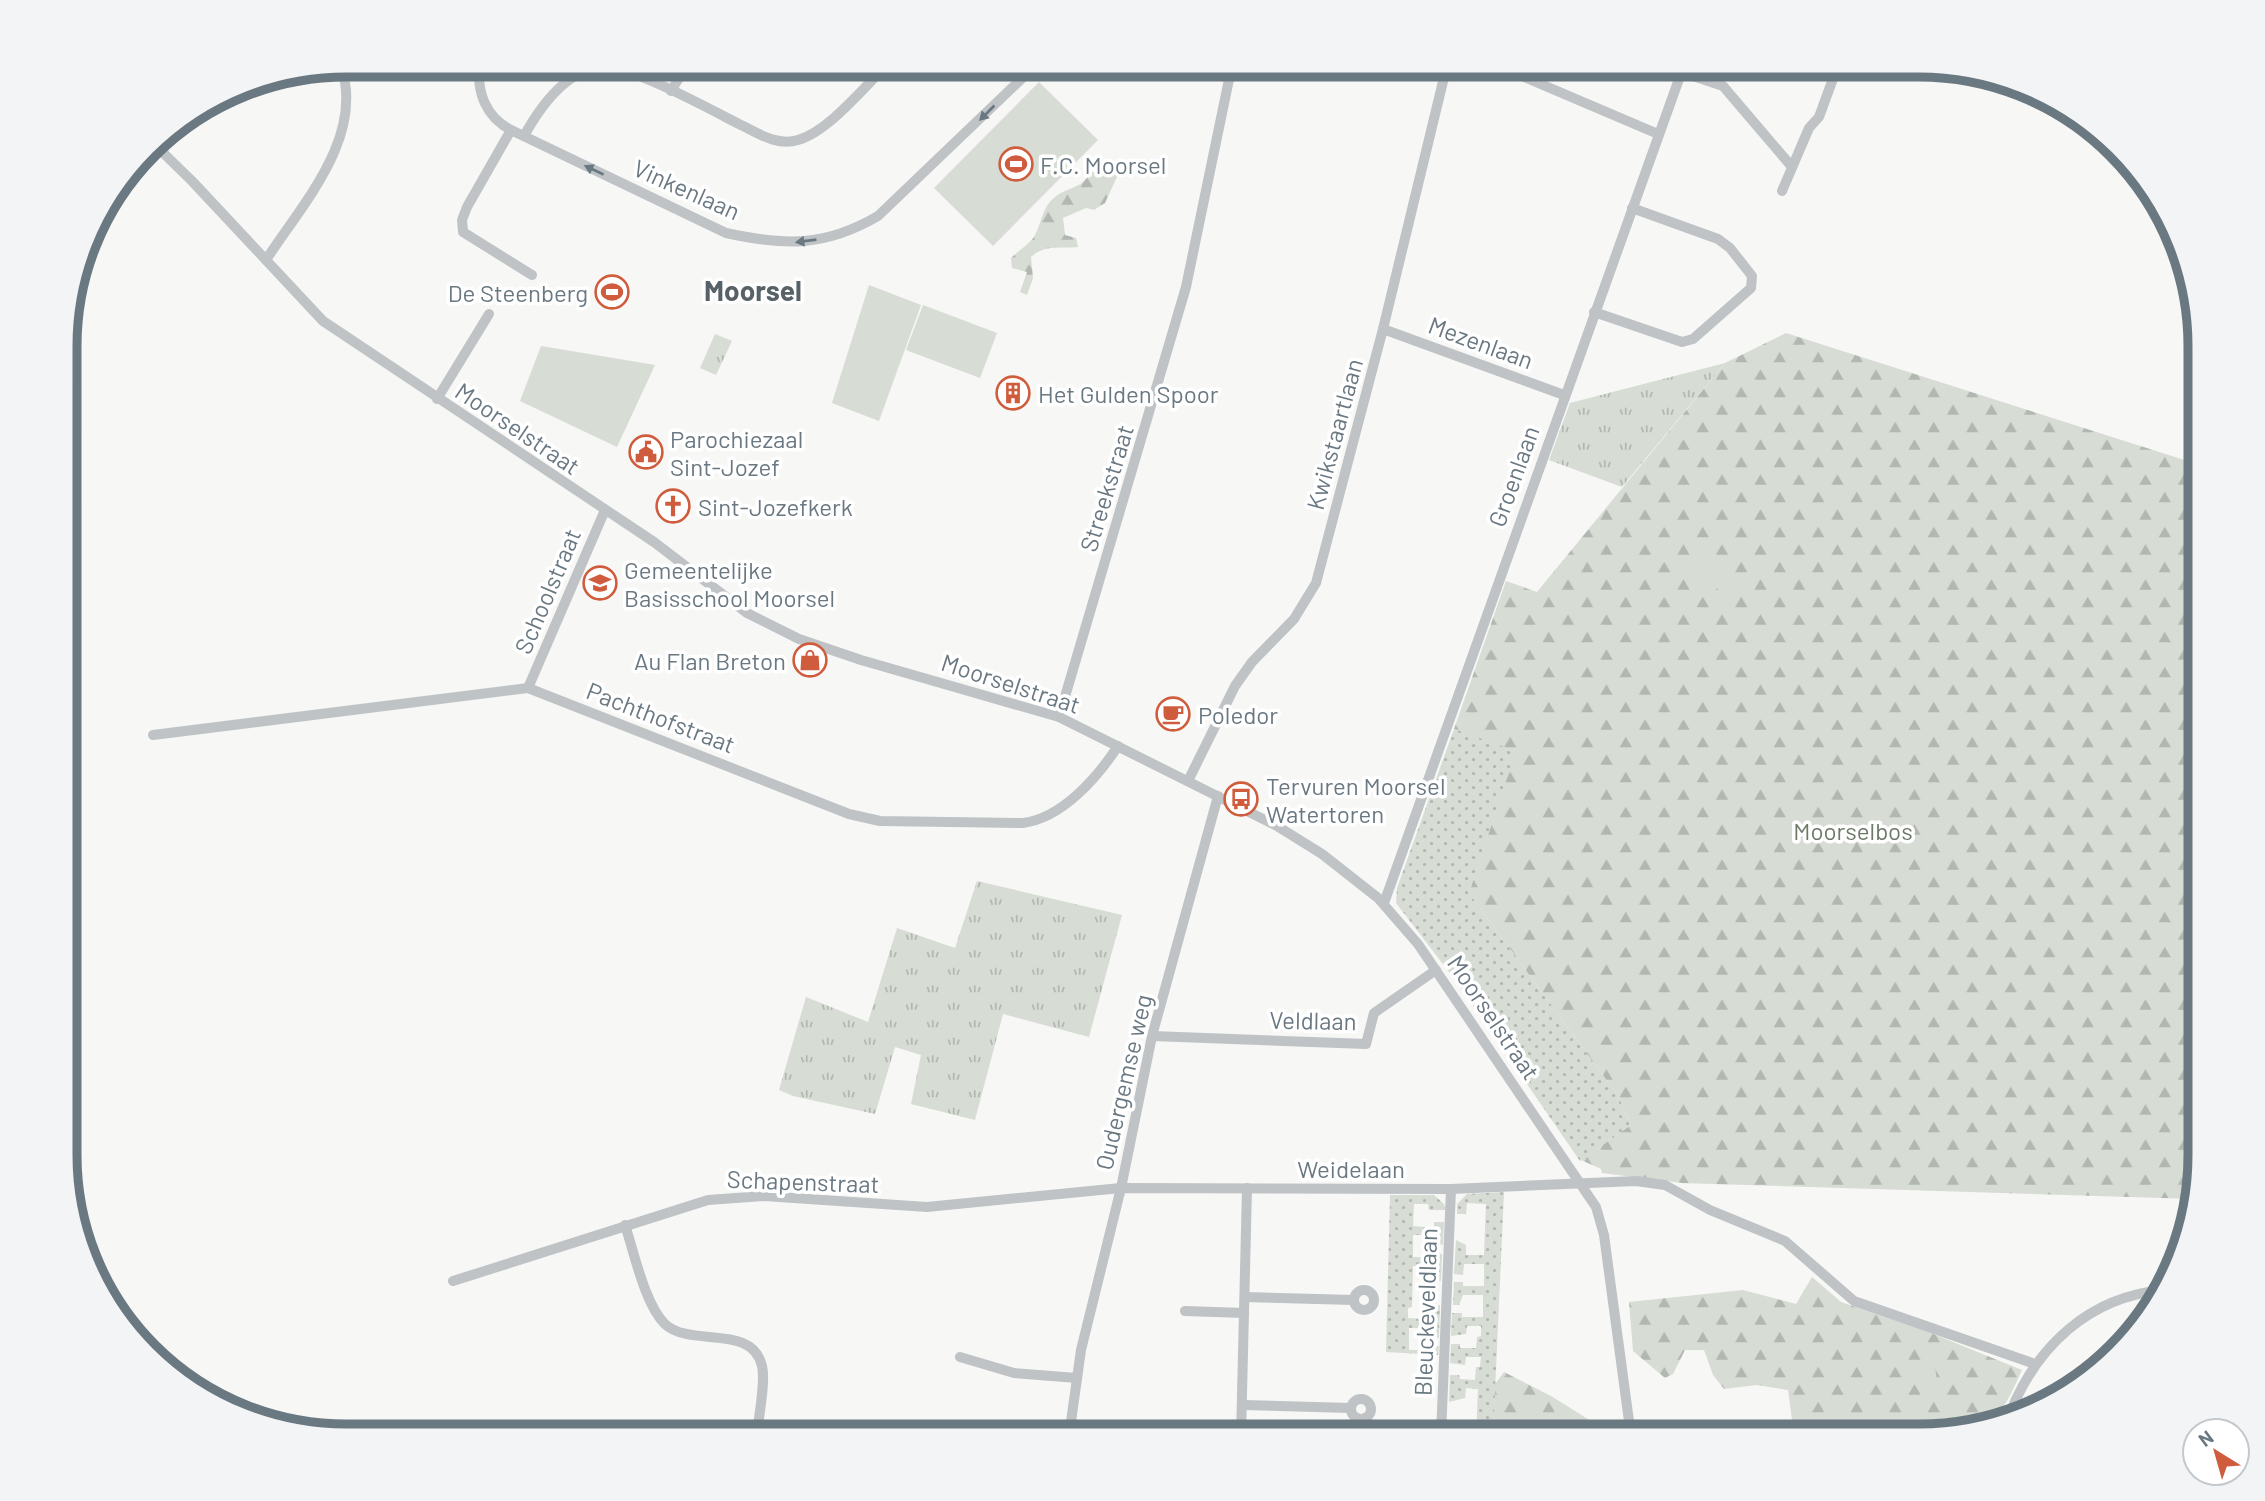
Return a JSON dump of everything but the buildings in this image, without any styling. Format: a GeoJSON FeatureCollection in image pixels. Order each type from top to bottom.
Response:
{"type":"FeatureCollection","features":[{"type":"Feature","properties":{"kind":"street"},"geometry":{"type":"LineString","coordinates":[[266,260],[342,137],[349,105],[345,77]]}},
{"type":"Feature","properties":{"kind":"street","name":"Vinkenlaan"},"geometry":{"type":"LineString","coordinates":[[480,77],[481,97],[488,111],[511,131],[726,233],[762,241],[802,243],[847,234],[878,216],[1023,77]]}},
{"type":"Feature","properties":{"kind":"street"},"geometry":{"type":"LineString","coordinates":[[524,136],[534,117],[556,92],[577,77]]}},
{"type":"Feature","properties":{"kind":"street"},"geometry":{"type":"LineString","coordinates":[[633,77],[671,91],[775,142],[796,141],[815,134],[873,77]]}},
{"type":"Feature","properties":{"kind":"street"},"geometry":{"type":"LineString","coordinates":[[671,91],[680,77]]}},
{"type":"Feature","properties":{"kind":"street","name":"Streekstraat"},"geometry":{"type":"LineString","coordinates":[[1059,717],[1186,287],[1230,77]]}},
{"type":"Feature","properties":{"kind":"street","name":"Kwikstaartlaan"},"geometry":{"type":"LineString","coordinates":[[1188,781],[1235,686],[1252,662],[1294,619],[1316,583],[1383,329],[1444,77]]}},
{"type":"Feature","properties":{"kind":"street"},"geometry":{"type":"LineString","coordinates":[[1538,77],[1658,134]]}},
{"type":"Feature","properties":{"kind":"street","name":"Groenlaan"},"geometry":{"type":"LineString","coordinates":[[1384,903],[1680,77]]}},
{"type":"Feature","properties":{"kind":"street"},"geometry":{"type":"LineString","coordinates":[[1702,77],[1723,86],[1792,167]]}},
{"type":"Feature","properties":{"kind":"street"},"geometry":{"type":"LineString","coordinates":[[1782,191],[1809,128],[1819,117],[1834,77]]}},
{"type":"Feature","properties":{"kind":"street"},"geometry":{"type":"LineString","coordinates":[[511,131],[467,207],[463,232],[532,275]]}},
{"type":"Feature","properties":{"kind":"street","name":"Moorselstraat"},"geometry":{"type":"LineString","coordinates":[[162,151],[323,321],[663,549],[734,604],[778,630],[861,660],[1059,717],[1218,796],[1310,846],[1384,903],[1436,970],[1596,1207],[1604,1235],[1630,1424]]}},
{"type":"Feature","properties":{"kind":"street"},"geometry":{"type":"LineString","coordinates":[[1594,312],[1682,342],[1693,339],[1751,288],[1752,276],[1730,248],[1718,239],[1632,208]]}},
{"type":"Feature","properties":{"kind":"street"},"geometry":{"type":"LineString","coordinates":[[437,399],[489,314]]}},
{"type":"Feature","properties":{"kind":"street","name":"Mezenlaan"},"geometry":{"type":"LineString","coordinates":[[1383,329],[1564,395]]}},
{"type":"Feature","properties":{"kind":"street","name":"Schoolstraat"},"geometry":{"type":"LineString","coordinates":[[528,688],[605,510]]}},
{"type":"Feature","properties":{"kind":"street","name":"Pachthofstraat"},"geometry":{"type":"LineString","coordinates":[[153,735],[528,688],[849,814],[880,821],[1023,823],[1046,819],[1076,793],[1118,746]]}},
{"type":"Feature","properties":{"kind":"street","name":"Oudergemse weg"},"geometry":{"type":"LineString","coordinates":[[1071,1424],[1081,1350],[1121,1188],[1152,1036],[1218,796]]}},
{"type":"Feature","properties":{"kind":"street","name":"Veldlaan"},"geometry":{"type":"LineString","coordinates":[[1152,1036],[1366,1044],[1374,1013],[1436,970]]}},
{"type":"Feature","properties":{"kind":"street","name":"Weidelaan"},"geometry":{"type":"LineString","coordinates":[[1121,1188],[1451,1189],[1636,1181],[1665,1185],[1710,1210],[1790,1244],[1850,1299],[2035,1364]]}},
{"type":"Feature","properties":{"kind":"street","name":"Schapenstraat"},"geometry":{"type":"LineString","coordinates":[[453,1281],[708,1200],[764,1196],[927,1207],[1121,1188]]}},
{"type":"Feature","properties":{"kind":"street"},"geometry":{"type":"LineString","coordinates":[[1242,1424],[1247,1188]]}},
{"type":"Feature","properties":{"kind":"street","name":"Bleuckeveldlaan"},"geometry":{"type":"LineString","coordinates":[[1441,1424],[1451,1189]]}},
{"type":"Feature","properties":{"kind":"street"},"geometry":{"type":"LineString","coordinates":[[625,1225],[655,1314],[668,1327],[687,1335],[737,1340],[755,1352],[762,1367],[758,1424]]}},
{"type":"Feature","properties":{"kind":"street"},"geometry":{"type":"LineString","coordinates":[[2014,1406],[2023,1383],[2035,1364],[2061,1333],[2086,1316],[2125,1296],[2150,1292]]}},
{"type":"Feature","properties":{"kind":"street"},"geometry":{"type":"LineString","coordinates":[[1245,1297],[1354,1300]]}},
{"type":"Feature","properties":{"kind":"street"},"geometry":{"type":"LineString","coordinates":[[1185,1311],[1244,1313]]}},
{"type":"Feature","properties":{"kind":"street"},"geometry":{"type":"LineString","coordinates":[[960,1357],[1004,1371],[1077,1378]]}},
{"type":"Feature","properties":{"kind":"street"},"geometry":{"type":"LineString","coordinates":[[1243,1405],[1351,1408]]}},
{"type":"Feature","properties":{"kind":"green space","name":"F.C. Moorsel"},"geometry":{"type":"Polygon","coordinates":[[[1039,82],[1098,140],[993,246],[934,188],[1039,82]]]}},
{"type":"Feature","properties":{"kind":"green space"},"geometry":{"type":"Polygon","coordinates":[[[1114,170],[1117,177],[1105,203],[1094,210],[1086,208],[1063,218],[1065,235],[1076,238],[1078,247],[1047,249],[1036,253],[1031,257],[1033,278],[1027,295],[1020,292],[1027,272],[1012,268],[1011,258],[1033,238],[1051,201],[1079,185],[1090,173],[1114,170]]]}},
{"type":"Feature","properties":{"kind":"green space"},"geometry":{"type":"Polygon","coordinates":[[[869,285],[921,305],[879,421],[832,403],[869,285]]]}},
{"type":"Feature","properties":{"kind":"green space"},"geometry":{"type":"Polygon","coordinates":[[[923,305],[997,333],[980,378],[906,350],[923,305]]]}},
{"type":"Feature","properties":{"kind":"green space","name":"Moorselbos"},"geometry":{"type":"Polygon","coordinates":[[[1786,333],[2188,461],[2188,1155],[2184,1199],[1682,1183],[1602,1173],[1601,1169],[1581,1160],[1631,1125],[1618,1096],[1469,893],[1515,752],[1454,729],[1506,581],[1537,592],[1725,363],[1786,333]]]}},
{"type":"Feature","properties":{"kind":"green space"},"geometry":{"type":"Polygon","coordinates":[[[715,334],[732,341],[716,375],[700,368],[715,334]]]}},
{"type":"Feature","properties":{"kind":"green space"},"geometry":{"type":"Polygon","coordinates":[[[541,346],[655,365],[617,447],[520,401],[541,346]]]}},
{"type":"Feature","properties":{"kind":"green space"},"geometry":{"type":"Polygon","coordinates":[[[1725,363],[1622,487],[1549,460],[1570,403],[1725,363]]]}},
{"type":"Feature","properties":{"kind":"green space"},"geometry":{"type":"Polygon","coordinates":[[[1699,547],[1742,577],[1728,596],[1686,567],[1699,547]]]}},
{"type":"Feature","properties":{"kind":"green space"},"geometry":{"type":"Polygon","coordinates":[[[1454,729],[1516,751],[1469,893],[1618,1096],[1631,1125],[1580,1161],[1456,981],[1396,903],[1397,888],[1454,729]]]}},
{"type":"Feature","properties":{"kind":"green space"},"geometry":{"type":"Polygon","coordinates":[[[977,881],[1122,915],[1089,1037],[1003,1014],[975,1120],[911,1104],[921,1055],[895,1047],[875,1114],[793,1096],[779,1090],[806,997],[868,1022],[897,928],[955,948],[977,881]]]}},
{"type":"Feature","properties":{"kind":"green space"},"geometry":{"type":"Polygon","coordinates":[[[1504,1192],[1494,1424],[1477,1424],[1478,1389],[1466,1388],[1465,1398],[1449,1402],[1450,1375],[1475,1380],[1476,1367],[1480,1367],[1481,1357],[1466,1357],[1465,1365],[1450,1363],[1451,1344],[1460,1344],[1460,1348],[1476,1348],[1477,1337],[1481,1336],[1481,1326],[1467,1326],[1466,1334],[1451,1336],[1452,1313],[1462,1313],[1462,1317],[1483,1317],[1483,1295],[1463,1295],[1459,1305],[1453,1305],[1454,1282],[1463,1282],[1463,1286],[1484,1286],[1484,1264],[1464,1264],[1463,1275],[1454,1274],[1456,1240],[1466,1245],[1466,1255],[1484,1255],[1486,1204],[1467,1203],[1466,1214],[1457,1214],[1457,1204],[1467,1194],[1504,1192]]]}},
{"type":"Feature","properties":{"kind":"green space"},"geometry":{"type":"Polygon","coordinates":[[[1390,1195],[1434,1195],[1444,1204],[1445,1210],[1429,1210],[1428,1204],[1414,1204],[1413,1226],[1434,1228],[1434,1222],[1444,1222],[1443,1245],[1434,1243],[1434,1235],[1413,1235],[1413,1257],[1442,1254],[1441,1281],[1424,1277],[1424,1266],[1413,1266],[1412,1307],[1408,1308],[1408,1318],[1423,1319],[1423,1308],[1440,1305],[1439,1338],[1425,1335],[1425,1328],[1409,1328],[1409,1350],[1429,1350],[1430,1346],[1439,1346],[1438,1355],[1386,1352],[1390,1195]]]}},
{"type":"Feature","properties":{"kind":"green space"},"geometry":{"type":"Polygon","coordinates":[[[1812,1277],[1841,1302],[1926,1331],[2022,1370],[2005,1404],[1998,1412],[1988,1415],[1954,1422],[1919,1424],[1793,1424],[1788,1390],[1757,1385],[1724,1389],[1713,1375],[1704,1350],[1685,1350],[1673,1374],[1665,1378],[1633,1351],[1629,1302],[1743,1290],[1796,1304],[1812,1277]]]}},
{"type":"Feature","properties":{"kind":"green space"},"geometry":{"type":"Polygon","coordinates":[[[1935,1366],[1939,1398],[1921,1401],[1917,1368],[1935,1366]]]}},
{"type":"Feature","properties":{"kind":"green space"},"geometry":{"type":"Polygon","coordinates":[[[1504,1372],[1551,1396],[1596,1424],[1493,1424],[1495,1384],[1504,1372]]]}},
{"type":"Feature","properties":{"kind":"place","name":"F.C. Moorsel"},"geometry":{"type":"Point","coordinates":[1016,164]}},
{"type":"Feature","properties":{"kind":"place","name":"De Steenberg"},"geometry":{"type":"Point","coordinates":[612,292]}},
{"type":"Feature","properties":{"kind":"place","name":"Het Gulden Spoor"},"geometry":{"type":"Point","coordinates":[1013,393]}},
{"type":"Feature","properties":{"kind":"place","name":"Parochiezaal Sint-Jozef"},"geometry":{"type":"Point","coordinates":[646,452]}},
{"type":"Feature","properties":{"kind":"place","name":"Sint-Jozefkerk"},"geometry":{"type":"Point","coordinates":[673,506]}},
{"type":"Feature","properties":{"kind":"place","name":"Gemeentelijke Basisschool Moorsel"},"geometry":{"type":"Point","coordinates":[600,583]}},
{"type":"Feature","properties":{"kind":"place","name":"Au Flan Breton"},"geometry":{"type":"Point","coordinates":[810,660]}},
{"type":"Feature","properties":{"kind":"place","name":"Poledor"},"geometry":{"type":"Point","coordinates":[1173,714]}},
{"type":"Feature","properties":{"kind":"place","name":"Tervuren Moorsel Watertoren"},"geometry":{"type":"Point","coordinates":[1241,799]}},
{"type":"Feature","properties":{"kind":"district","name":"Moorsel"},"geometry":{"type":"Point","coordinates":[753,290]}}]}
